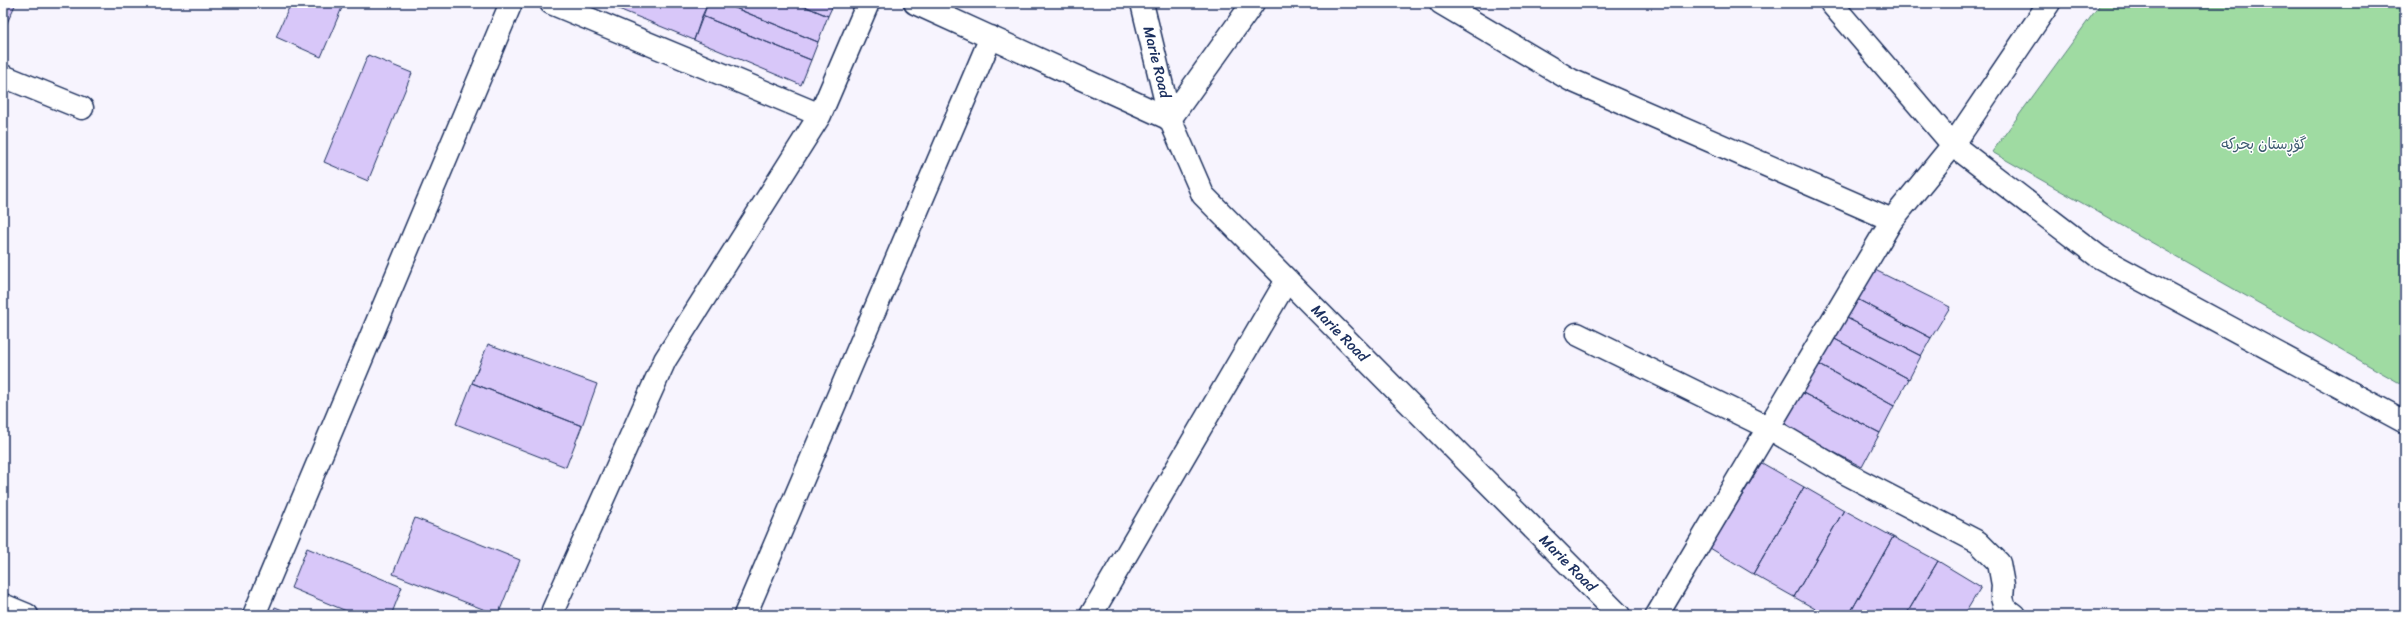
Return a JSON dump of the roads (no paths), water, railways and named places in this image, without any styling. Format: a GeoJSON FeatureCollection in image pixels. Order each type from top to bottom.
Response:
{"type":"FeatureCollection","features":[{"type":"Feature","properties":{"kind":"street"},"geometry":{"type":"LineString","coordinates":[[254,615],[511,3]]}},
{"type":"Feature","properties":{"kind":"street"},"geometry":{"type":"LineString","coordinates":[[556,613],[665,360],[820,115],[868,3]]}},
{"type":"Feature","properties":{"kind":"street"},"geometry":{"type":"LineString","coordinates":[[915,3],[1170,119],[1252,3]]}},
{"type":"Feature","properties":{"kind":"street","name":"Marie Road"},"geometry":{"type":"LineString","coordinates":[[1142,3],[1170,119],[1203,195],[1619,615]]}},
{"type":"Feature","properties":{"kind":"street"},"geometry":{"type":"LineString","coordinates":[[1440,3],[1571,80],[1892,220]]}},
{"type":"Feature","properties":{"kind":"street"},"geometry":{"type":"LineString","coordinates":[[1831,3],[1953,145],[2099,257],[2405,422]]}},
{"type":"Feature","properties":{"kind":"street"},"geometry":{"type":"LineString","coordinates":[[1657,615],[1892,220],[1953,145],[2049,3]]}},
{"type":"Feature","properties":{"kind":"street"},"geometry":{"type":"LineString","coordinates":[[565,6],[820,115]]}},
{"type":"Feature","properties":{"kind":"street"},"geometry":{"type":"LineString","coordinates":[[745,615],[991,37]]}},
{"type":"Feature","properties":{"kind":"street"},"geometry":{"type":"LineString","coordinates":[[3,76],[82,108]]}},
{"type":"Feature","properties":{"kind":"street"},"geometry":{"type":"LineString","coordinates":[[1091,615],[1287,280]]}},
{"type":"Feature","properties":{"kind":"street"},"geometry":{"type":"LineString","coordinates":[[1577,334],[1769,428],[1846,474],[1978,542],[2000,563],[2003,585],[2002,598],[2005,608],[2014,615]]}},
{"type":"Feature","properties":{"kind":"street"},"geometry":{"type":"LineString","coordinates":[[3,605],[27,615]]}},
{"type":"Feature","properties":{"kind":"park label","name":"گۆڕستان بحركه‌"},"geometry":{"type":"Point","coordinates":[2264,144]}}]}
